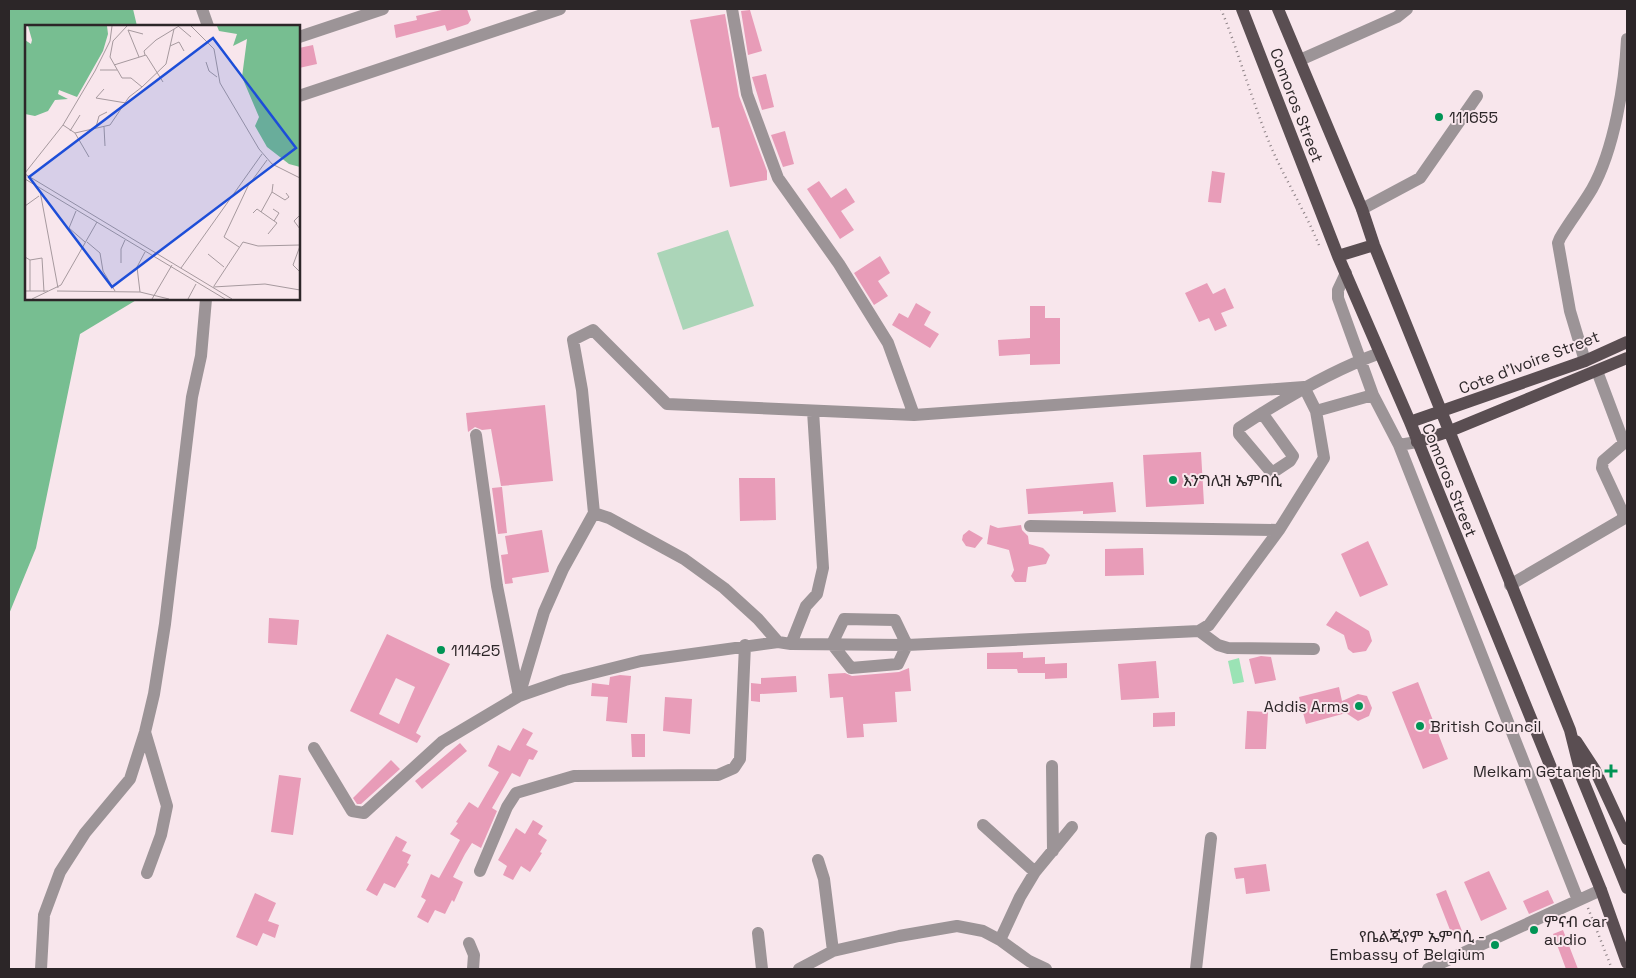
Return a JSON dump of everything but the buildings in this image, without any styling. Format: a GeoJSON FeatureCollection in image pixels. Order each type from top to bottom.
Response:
{"type":"FeatureCollection","features":[{"type":"Feature","properties":{"kind":"main road","name":"Comoros Street"},"geometry":{"type":"LineString","coordinates":[[1242,9],[1338,256],[1410,422],[1600,890],[1627,963]]}},
{"type":"Feature","properties":{"kind":"main road","name":"Comoros Street"},"geometry":{"type":"LineString","coordinates":[[1278,9],[1362,209],[1374,245],[1570,730],[1582,778],[1627,888]]}},
{"type":"Feature","properties":{"kind":"main road"},"geometry":{"type":"LineString","coordinates":[[1338,256],[1374,245]]}},
{"type":"Feature","properties":{"kind":"main road","name":"Cote d'Ivoire Street"},"geometry":{"type":"LineString","coordinates":[[1410,422],[1585,361],[1627,342]]}},
{"type":"Feature","properties":{"kind":"main road","name":"Cote d'Ivoire Street"},"geometry":{"type":"LineString","coordinates":[[1417,442],[1450,431],[1627,358]]}},
{"type":"Feature","properties":{"kind":"main road"},"geometry":{"type":"LineString","coordinates":[[1570,730],[1595,770],[1627,840]]}},
{"type":"Feature","properties":{"kind":"street"},"geometry":{"type":"LineString","coordinates":[[202,9],[208,25]]}},
{"type":"Feature","properties":{"kind":"street"},"geometry":{"type":"LineString","coordinates":[[300,37],[383,9]]}},
{"type":"Feature","properties":{"kind":"street"},"geometry":{"type":"LineString","coordinates":[[300,96],[560,9]]}},
{"type":"Feature","properties":{"kind":"street"},"geometry":{"type":"LineString","coordinates":[[732,9],[748,94],[778,178],[840,264],[888,343],[914,416]]}},
{"type":"Feature","properties":{"kind":"street"},"geometry":{"type":"LineString","coordinates":[[1300,60],[1397,17],[1407,9]]}},
{"type":"Feature","properties":{"kind":"street"},"geometry":{"type":"LineString","coordinates":[[1585,361],[1570,311],[1558,244],[1592,188],[1601,169],[1622,88],[1627,39]]}},
{"type":"Feature","properties":{"kind":"street"},"geometry":{"type":"LineString","coordinates":[[1362,209],[1420,178],[1477,96]]}},
{"type":"Feature","properties":{"kind":"street"},"geometry":{"type":"LineString","coordinates":[[1346,273],[1338,290],[1338,298],[1360,360],[1373,395],[1399,445],[1578,900]]}},
{"type":"Feature","properties":{"kind":"street"},"geometry":{"type":"LineString","coordinates":[[41,969],[44,915],[60,872],[85,833],[130,780],[146,732],[165,624],[192,396],[201,356],[206,300]]}},
{"type":"Feature","properties":{"kind":"street"},"geometry":{"type":"LineString","coordinates":[[519,696],[544,612],[563,570],[594,513],[582,390],[573,340],[594,330],[668,404],[914,416],[1304,388]]}},
{"type":"Feature","properties":{"kind":"street"},"geometry":{"type":"LineString","coordinates":[[1262,413],[1292,456],[1290,461],[1272,473],[1238,432],[1239,428],[1262,413],[1304,388],[1360,360],[1380,353]]}},
{"type":"Feature","properties":{"kind":"street"},"geometry":{"type":"LineString","coordinates":[[1510,585],[1622,519],[1623,513],[1602,468],[1603,461],[1624,443],[1597,371]]}},
{"type":"Feature","properties":{"kind":"street"},"geometry":{"type":"LineString","coordinates":[[314,748],[352,811],[364,813],[442,742],[519,696],[565,680],[641,661],[746,645],[784,643],[907,645],[1199,631],[1208,625],[1279,530],[1324,458],[1316,411],[1304,388]]}},
{"type":"Feature","properties":{"kind":"street"},"geometry":{"type":"LineString","coordinates":[[1316,411],[1373,395]]}},
{"type":"Feature","properties":{"kind":"street"},"geometry":{"type":"LineString","coordinates":[[784,643],[806,606],[817,594],[823,568],[813,411]]}},
{"type":"Feature","properties":{"kind":"street"},"geometry":{"type":"LineString","coordinates":[[476,435],[497,586],[519,696]]}},
{"type":"Feature","properties":{"kind":"street"},"geometry":{"type":"LineString","coordinates":[[1399,445],[1417,442]]}},
{"type":"Feature","properties":{"kind":"street"},"geometry":{"type":"LineString","coordinates":[[594,513],[609,518],[684,559],[724,588],[784,643]]}},
{"type":"Feature","properties":{"kind":"street"},"geometry":{"type":"LineString","coordinates":[[1030,526],[1279,530]]}},
{"type":"Feature","properties":{"kind":"street"},"geometry":{"type":"LineString","coordinates":[[832,644],[844,619],[853,619],[895,620],[907,645]]}},
{"type":"Feature","properties":{"kind":"street"},"geometry":{"type":"LineString","coordinates":[[1199,631],[1218,645],[1228,648],[1314,649]]}},
{"type":"Feature","properties":{"kind":"street"},"geometry":{"type":"LineString","coordinates":[[832,644],[851,668],[898,664],[907,645]]}},
{"type":"Feature","properties":{"kind":"street"},"geometry":{"type":"LineString","coordinates":[[480,871],[507,807],[516,793],[574,776],[718,775],[734,768],[740,759],[746,645]]}},
{"type":"Feature","properties":{"kind":"street"},"geometry":{"type":"LineString","coordinates":[[146,732],[167,806],[161,835],[147,873]]}},
{"type":"Feature","properties":{"kind":"street"},"geometry":{"type":"LineString","coordinates":[[1052,766],[1053,851]]}},
{"type":"Feature","properties":{"kind":"street"},"geometry":{"type":"LineString","coordinates":[[983,825],[1035,872]]}},
{"type":"Feature","properties":{"kind":"street"},"geometry":{"type":"LineString","coordinates":[[1000,940],[1020,897],[1035,872],[1072,827]]}},
{"type":"Feature","properties":{"kind":"street"},"geometry":{"type":"LineString","coordinates":[[1196,969],[1210,838]]}},
{"type":"Feature","properties":{"kind":"street"},"geometry":{"type":"LineString","coordinates":[[818,860],[824,879],[833,951]]}},
{"type":"Feature","properties":{"kind":"street"},"geometry":{"type":"LineString","coordinates":[[1428,969],[1600,890]]}},
{"type":"Feature","properties":{"kind":"street"},"geometry":{"type":"LineString","coordinates":[[799,969],[833,951],[957,926],[983,932],[1000,940],[1029,961],[1046,969]]}},
{"type":"Feature","properties":{"kind":"street"},"geometry":{"type":"LineString","coordinates":[[758,933],[762,969]]}},
{"type":"Feature","properties":{"kind":"street"},"geometry":{"type":"LineString","coordinates":[[469,943],[474,955],[473,969]]}},
{"type":"Feature","properties":{"kind":"shaded area"},"geometry":{"type":"Polygon","coordinates":[[[9,9],[133,9],[137,25],[25,25],[25,300],[136,300],[80,334],[36,548],[9,614],[9,9]]]}},
{"type":"Feature","properties":{"kind":"shaded area"},"geometry":{"type":"Polygon","coordinates":[[[728,230],[754,306],[683,330],[657,253],[728,230]]]}},
{"type":"Feature","properties":{"kind":"shaded area"},"geometry":{"type":"Polygon","coordinates":[[[1239,658],[1244,682],[1233,684],[1228,661],[1239,658]]]}},
{"type":"Feature","properties":{"kind":"place","name":"111655"},"geometry":{"type":"Point","coordinates":[1439,117]}},
{"type":"Feature","properties":{"kind":"place","name":"እንግሊዝ ኤምባሲ"},"geometry":{"type":"Point","coordinates":[1173,480]}},
{"type":"Feature","properties":{"kind":"place","name":"111425"},"geometry":{"type":"Point","coordinates":[441,650]}},
{"type":"Feature","properties":{"kind":"place","name":"Addis Arms"},"geometry":{"type":"Point","coordinates":[1359,706]}},
{"type":"Feature","properties":{"kind":"place","name":"British Council"},"geometry":{"type":"Point","coordinates":[1420,726]}},
{"type":"Feature","properties":{"kind":"place","name":"Melkam Getaneh"},"geometry":{"type":"Point","coordinates":[1611,771]}},
{"type":"Feature","properties":{"kind":"place","name":"ምናብ car audio"},"geometry":{"type":"Point","coordinates":[1534,930]}},
{"type":"Feature","properties":{"kind":"place","name":"የቤልጂየም ኤምባሲ - Embassy of Belgium"},"geometry":{"type":"Point","coordinates":[1495,945]}}]}
